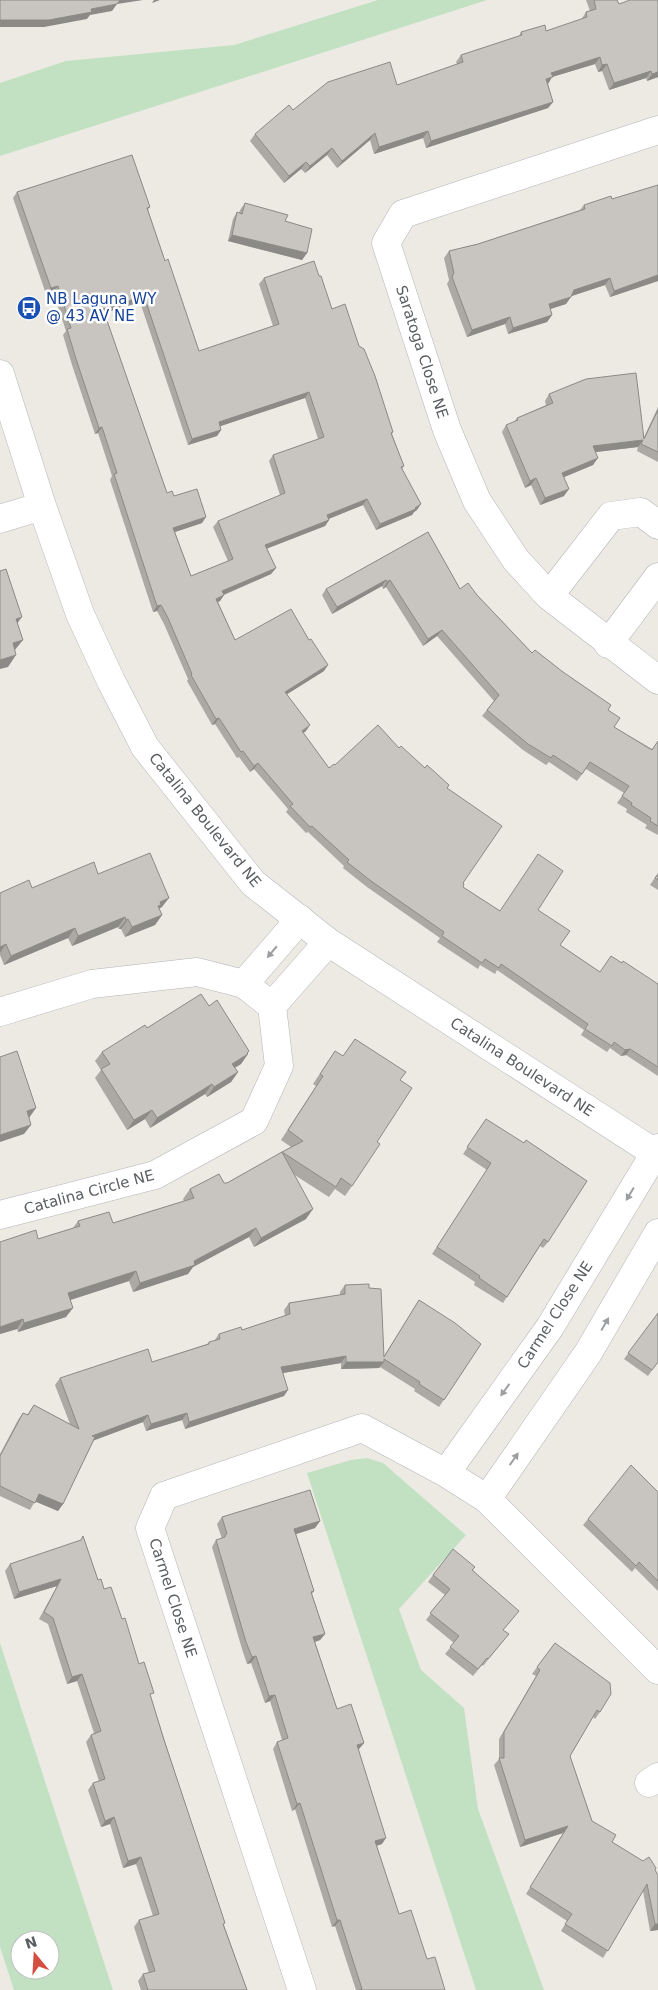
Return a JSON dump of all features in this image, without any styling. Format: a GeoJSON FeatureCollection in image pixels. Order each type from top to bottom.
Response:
{"type":"FeatureCollection","features":[{"type":"Feature","properties":{"kind":"street","name":"Saratoga Close NE"},"geometry":{"type":"LineString","coordinates":[[658,130],[404,214],[386,243],[447,430],[477,502],[516,560],[549,596],[608,644],[658,680]]}},
{"type":"Feature","properties":{"kind":"street","name":"Catalina Boulevard NE"},"geometry":{"type":"LineString","coordinates":[[0,374],[42,506],[80,614],[111,682],[145,747],[253,883],[328,942],[657,1152]]}},
{"type":"Feature","properties":{"kind":"street"},"geometry":{"type":"LineString","coordinates":[[0,519],[42,506]]}},
{"type":"Feature","properties":{"kind":"street"},"geometry":{"type":"LineString","coordinates":[[549,596],[611,516],[641,512],[658,525]]}},
{"type":"Feature","properties":{"kind":"street"},"geometry":{"type":"LineString","coordinates":[[608,644],[658,577]]}},
{"type":"Feature","properties":{"kind":"street"},"geometry":{"type":"LineString","coordinates":[[244,984],[300,919]]}},
{"type":"Feature","properties":{"kind":"street"},"geometry":{"type":"LineString","coordinates":[[0,1012],[92,984],[197,972],[244,984],[272,1006],[328,942]]}},
{"type":"Feature","properties":{"kind":"street","name":"Catalina Circle NE"},"geometry":{"type":"LineString","coordinates":[[0,1215],[155,1175],[254,1121],[279,1066],[272,1006]]}},
{"type":"Feature","properties":{"kind":"street","name":"Carmel Close NE"},"geometry":{"type":"LineString","coordinates":[[446,1472],[550,1327],[657,1152]]}},
{"type":"Feature","properties":{"kind":"street"},"geometry":{"type":"LineString","coordinates":[[486,1499],[588,1353],[658,1233]]}},
{"type":"Feature","properties":{"kind":"street","name":"Carmel Close NE"},"geometry":{"type":"LineString","coordinates":[[302,1990],[150,1528],[164,1496],[362,1428],[446,1472],[486,1499],[658,1670]]}},
{"type":"Feature","properties":{"kind":"green space"},"geometry":{"type":"Polygon","coordinates":[[[378,0],[487,0],[0,156],[0,83],[66,61],[234,45],[378,0]]]}},
{"type":"Feature","properties":{"kind":"green space"},"geometry":{"type":"Polygon","coordinates":[[[367,1458],[383,1463],[466,1535],[399,1609],[421,1670],[464,1708],[478,1809],[544,1990],[476,1990],[307,1473],[351,1460],[367,1458]]]}},
{"type":"Feature","properties":{"kind":"green space"},"geometry":{"type":"Polygon","coordinates":[[[0,1643],[113,1990],[14,1990],[11,1980],[60,1980],[60,1930],[10,1930],[10,1978],[0,1947],[0,1643]]]}},
{"type":"Feature","properties":{"kind":"building"},"geometry":{"type":"Polygon","coordinates":[[[0,0],[120,0],[117,4],[91,9],[92,12],[49,20],[0,20],[0,0]]]}},
{"type":"Feature","properties":{"kind":"building"},"geometry":{"type":"Polygon","coordinates":[[[594,0],[617,0],[619,4],[630,0],[658,0],[658,72],[652,74],[651,71],[614,83],[607,64],[602,65],[600,57],[551,73],[553,77],[546,79],[553,102],[431,141],[428,131],[379,147],[375,133],[342,161],[332,148],[310,166],[306,162],[289,176],[255,134],[289,105],[293,110],[328,82],[390,62],[397,85],[463,62],[461,55],[522,35],[521,32],[545,25],[546,31],[587,17],[586,12],[596,9],[594,0]]]}},
{"type":"Feature","properties":{"kind":"building"},"geometry":{"type":"Polygon","coordinates":[[[132,155],[150,207],[147,208],[165,261],[168,259],[199,351],[279,324],[264,278],[314,261],[332,309],[345,304],[359,346],[364,349],[375,376],[393,432],[391,433],[404,466],[401,467],[421,504],[416,509],[380,524],[367,499],[327,515],[329,520],[265,545],[276,568],[222,591],[224,595],[216,599],[235,640],[291,609],[309,640],[311,639],[328,665],[285,692],[310,725],[302,731],[329,768],[335,765],[378,725],[399,748],[401,746],[425,768],[427,765],[449,785],[447,788],[502,826],[463,883],[463,887],[500,911],[538,854],[563,871],[538,910],[570,931],[560,945],[600,972],[611,956],[622,963],[623,961],[658,984],[658,1067],[630,1049],[625,1050],[614,1042],[612,1046],[585,1029],[588,1024],[501,964],[499,968],[485,959],[482,963],[442,936],[444,932],[371,881],[347,862],[349,860],[312,826],[310,827],[290,806],[293,804],[258,763],[254,766],[243,751],[241,752],[219,718],[216,719],[191,675],[168,618],[161,605],[157,606],[114,474],[117,473],[102,427],[99,428],[76,359],[67,329],[71,328],[58,286],[51,288],[17,192],[132,155]],[[144,296],[103,309],[167,493],[172,491],[174,496],[197,489],[206,517],[173,528],[191,576],[233,559],[218,521],[285,493],[273,455],[324,437],[309,392],[219,422],[221,430],[192,439],[144,296]]]}},
{"type":"Feature","properties":{"kind":"building"},"geometry":{"type":"Polygon","coordinates":[[[658,185],[658,275],[614,291],[610,278],[574,290],[571,297],[549,304],[552,315],[513,328],[510,317],[472,330],[452,277],[454,273],[449,251],[478,244],[585,209],[584,205],[611,196],[612,199],[658,185]]]}},
{"type":"Feature","properties":{"kind":"building"},"geometry":{"type":"Polygon","coordinates":[[[245,203],[288,215],[285,221],[312,229],[307,253],[232,235],[237,212],[242,214],[245,203]]]}},
{"type":"Feature","properties":{"kind":"building"},"geometry":{"type":"Polygon","coordinates":[[[636,373],[644,439],[658,410],[658,452],[641,444],[643,440],[593,446],[598,458],[562,473],[569,489],[545,498],[536,478],[530,481],[506,425],[518,420],[517,418],[553,403],[549,394],[586,379],[636,373]]]}},
{"type":"Feature","properties":{"kind":"building"},"geometry":{"type":"Polygon","coordinates":[[[428,532],[460,589],[468,583],[532,653],[535,650],[611,705],[608,710],[620,718],[614,727],[652,750],[658,741],[658,826],[650,821],[651,818],[631,805],[632,803],[622,796],[629,786],[590,762],[582,774],[553,755],[551,758],[528,744],[487,710],[499,695],[442,630],[428,639],[390,580],[387,582],[386,580],[337,607],[326,589],[428,532]]]}},
{"type":"Feature","properties":{"kind":"building"},"geometry":{"type":"Polygon","coordinates":[[[6,569],[22,617],[16,619],[23,640],[13,643],[16,655],[0,660],[0,571],[6,569]]]}},
{"type":"Feature","properties":{"kind":"building"},"geometry":{"type":"Polygon","coordinates":[[[150,853],[169,898],[160,902],[161,905],[158,906],[162,915],[132,927],[125,917],[78,936],[75,928],[11,956],[6,944],[0,947],[0,893],[29,880],[32,888],[94,862],[98,874],[150,853]]]}},
{"type":"Feature","properties":{"kind":"building"},"geometry":{"type":"Polygon","coordinates":[[[201,994],[209,1006],[217,1000],[249,1051],[248,1054],[232,1064],[238,1072],[214,1087],[212,1084],[157,1118],[152,1110],[134,1120],[101,1069],[110,1064],[102,1052],[145,1025],[147,1028],[201,994]]]}},
{"type":"Feature","properties":{"kind":"building"},"geometry":{"type":"Polygon","coordinates":[[[355,1039],[406,1072],[400,1080],[412,1088],[377,1142],[380,1144],[352,1186],[341,1178],[336,1187],[282,1152],[303,1141],[288,1130],[323,1076],[320,1074],[335,1051],[343,1056],[355,1039]]]}},
{"type":"Feature","properties":{"kind":"building"},"geometry":{"type":"Polygon","coordinates":[[[17,1051],[36,1108],[27,1111],[31,1125],[0,1135],[0,1057],[17,1051]]]}},
{"type":"Feature","properties":{"kind":"building"},"geometry":{"type":"Polygon","coordinates":[[[486,1119],[524,1143],[526,1140],[587,1181],[548,1242],[544,1239],[507,1297],[437,1247],[491,1163],[467,1147],[486,1119]]]}},
{"type":"Feature","properties":{"kind":"building"},"geometry":{"type":"Polygon","coordinates":[[[282,1152],[313,1209],[261,1238],[256,1228],[194,1261],[195,1265],[140,1283],[136,1271],[68,1293],[73,1308],[24,1323],[23,1319],[0,1327],[0,1242],[36,1230],[38,1239],[80,1226],[78,1221],[109,1212],[113,1223],[194,1198],[190,1189],[219,1174],[224,1183],[227,1183],[282,1152]]]}},
{"type":"Feature","properties":{"kind":"building"},"geometry":{"type":"Polygon","coordinates":[[[369,1284],[369,1288],[381,1289],[384,1357],[419,1300],[455,1323],[481,1344],[444,1400],[384,1359],[384,1362],[346,1362],[346,1356],[281,1367],[288,1390],[189,1422],[187,1413],[151,1424],[148,1415],[92,1436],[95,1437],[63,1504],[39,1494],[35,1503],[0,1486],[0,1456],[23,1413],[28,1415],[34,1405],[79,1429],[60,1378],[148,1349],[152,1362],[209,1344],[209,1342],[220,1339],[219,1334],[241,1327],[242,1330],[290,1314],[289,1303],[345,1294],[345,1285],[369,1284]]]}},
{"type":"Feature","properties":{"kind":"building"},"geometry":{"type":"Polygon","coordinates":[[[658,1313],[658,1362],[652,1370],[628,1353],[658,1313]]]}},
{"type":"Feature","properties":{"kind":"building"},"geometry":{"type":"Polygon","coordinates":[[[631,1465],[658,1492],[658,1581],[639,1562],[636,1566],[588,1519],[631,1465]]]}},
{"type":"Feature","properties":{"kind":"building"},"geometry":{"type":"Polygon","coordinates":[[[310,1490],[320,1521],[294,1529],[314,1591],[311,1592],[325,1634],[313,1637],[337,1709],[351,1704],[364,1743],[357,1745],[386,1838],[375,1841],[399,1914],[411,1910],[427,1959],[435,1957],[445,1990],[359,1990],[362,1989],[340,1920],[337,1920],[300,1803],[297,1804],[277,1742],[288,1738],[275,1695],[269,1696],[256,1656],[252,1657],[246,1642],[216,1540],[225,1537],[227,1534],[222,1517],[310,1490]]]}},
{"type":"Feature","properties":{"kind":"building"},"geometry":{"type":"Polygon","coordinates":[[[83,1536],[98,1580],[101,1579],[104,1589],[111,1587],[122,1619],[125,1618],[139,1664],[144,1662],[154,1693],[150,1694],[164,1740],[225,1923],[223,1924],[247,1990],[148,1990],[143,1974],[155,1971],[139,1920],[159,1914],[141,1857],[128,1861],[114,1817],[105,1821],[93,1783],[105,1779],[91,1735],[101,1731],[82,1674],[72,1677],[53,1618],[44,1612],[61,1579],[19,1592],[10,1564],[81,1540],[83,1536]]]}},
{"type":"Feature","properties":{"kind":"building"},"geometry":{"type":"Polygon","coordinates":[[[453,1549],[475,1567],[472,1570],[519,1611],[503,1630],[509,1634],[478,1669],[450,1647],[459,1636],[430,1613],[450,1589],[433,1575],[453,1549]]]}},
{"type":"Feature","properties":{"kind":"building"},"geometry":{"type":"Polygon","coordinates":[[[555,1643],[610,1683],[611,1694],[600,1712],[597,1710],[570,1756],[592,1821],[616,1835],[612,1842],[643,1861],[649,1857],[658,1875],[658,1924],[655,1924],[647,1884],[608,1951],[565,1924],[572,1914],[530,1887],[568,1826],[525,1840],[499,1758],[504,1758],[504,1732],[540,1670],[537,1667],[555,1643]]]}},
{"type":"Feature","properties":{"kind":"place","name":"NB Laguna WY @ 43 AV NE"},"geometry":{"type":"Point","coordinates":[29,308]}}]}
